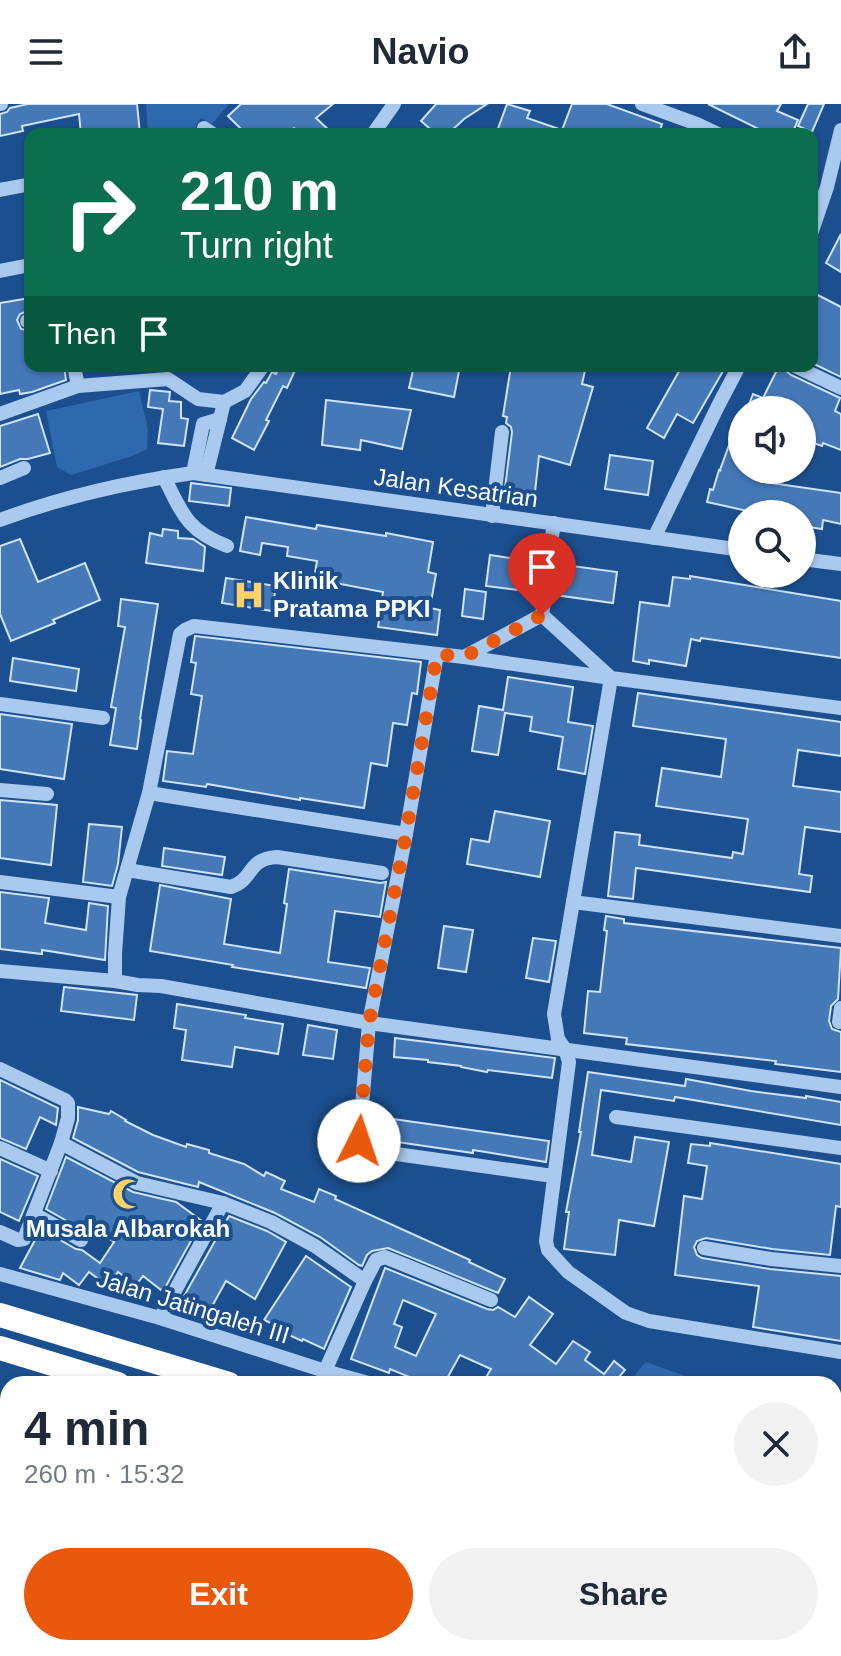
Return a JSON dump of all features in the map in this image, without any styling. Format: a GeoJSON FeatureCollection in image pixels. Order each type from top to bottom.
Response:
{"type":"FeatureCollection","features":[{"type":"Feature","properties":{"kind":"highway"},"geometry":{"type":"LineString","coordinates":[[0,1315],[202,1376]]}},
{"type":"Feature","properties":{"kind":"highway"},"geometry":{"type":"LineString","coordinates":[[0,1348],[92,1376]]}},
{"type":"Feature","properties":{"kind":"street"},"geometry":{"type":"LineString","coordinates":[[377,128],[394,104]]}},
{"type":"Feature","properties":{"kind":"street"},"geometry":{"type":"LineString","coordinates":[[642,104],[694,128]]}},
{"type":"Feature","properties":{"kind":"street"},"geometry":{"type":"LineString","coordinates":[[818,213],[841,130]]}},
{"type":"Feature","properties":{"kind":"street"},"geometry":{"type":"LineString","coordinates":[[818,183],[827,187]]}},
{"type":"Feature","properties":{"kind":"street"},"geometry":{"type":"LineString","coordinates":[[0,190],[24,185]]}},
{"type":"Feature","properties":{"kind":"street"},"geometry":{"type":"LineString","coordinates":[[0,271],[24,266]]}},
{"type":"Feature","properties":{"kind":"street"},"geometry":{"type":"LineString","coordinates":[[75,372],[78,386]]}},
{"type":"Feature","properties":{"kind":"street"},"geometry":{"type":"LineString","coordinates":[[0,414],[78,386],[168,372],[198,399],[224,402],[245,391],[259,372]]}},
{"type":"Feature","properties":{"kind":"street"},"geometry":{"type":"LineString","coordinates":[[654,538],[736,372]]}},
{"type":"Feature","properties":{"kind":"street"},"geometry":{"type":"LineString","coordinates":[[808,372],[841,388]]}},
{"type":"Feature","properties":{"kind":"street"},"geometry":{"type":"LineString","coordinates":[[198,399],[203,424],[200,474]]}},
{"type":"Feature","properties":{"kind":"street"},"geometry":{"type":"LineString","coordinates":[[200,474],[224,402]]}},
{"type":"Feature","properties":{"kind":"street"},"geometry":{"type":"LineString","coordinates":[[203,424],[220,419]]}},
{"type":"Feature","properties":{"kind":"street"},"geometry":{"type":"LineString","coordinates":[[492,516],[502,432]]}},
{"type":"Feature","properties":{"kind":"street"},"geometry":{"type":"LineString","coordinates":[[0,478],[24,468]]}},
{"type":"Feature","properties":{"kind":"street","name":"Jalan Kesatrian"},"geometry":{"type":"LineString","coordinates":[[0,520],[48,502],[164,477],[200,474],[728,548]]}},
{"type":"Feature","properties":{"kind":"street"},"geometry":{"type":"LineString","coordinates":[[164,477],[184,517],[206,539],[227,546]]}},
{"type":"Feature","properties":{"kind":"street"},"geometry":{"type":"LineString","coordinates":[[548,563],[554,523]]}},
{"type":"Feature","properties":{"kind":"street"},"geometry":{"type":"LineString","coordinates":[[816,561],[841,564]]}},
{"type":"Feature","properties":{"kind":"street"},"geometry":{"type":"LineString","coordinates":[[542,615],[545,594]]}},
{"type":"Feature","properties":{"kind":"street"},"geometry":{"type":"LineString","coordinates":[[464,657],[542,615]]}},
{"type":"Feature","properties":{"kind":"street"},"geometry":{"type":"LineString","coordinates":[[542,615],[611,678]]}},
{"type":"Feature","properties":{"kind":"street"},"geometry":{"type":"LineString","coordinates":[[115,981],[119,897],[149,793],[180,634],[194,626],[464,657],[841,708]]}},
{"type":"Feature","properties":{"kind":"street"},"geometry":{"type":"LineString","coordinates":[[437,654],[369,1023],[358,1137],[364,1147],[375,1151],[553,1176]]}},
{"type":"Feature","properties":{"kind":"street"},"geometry":{"type":"LineString","coordinates":[[611,678],[554,1014],[558,1039],[569,1062],[553,1176],[546,1241],[548,1250],[568,1272],[626,1313],[649,1321],[841,1352]]}},
{"type":"Feature","properties":{"kind":"street"},"geometry":{"type":"LineString","coordinates":[[0,704],[103,718]]}},
{"type":"Feature","properties":{"kind":"street"},"geometry":{"type":"LineString","coordinates":[[0,790],[47,794]]}},
{"type":"Feature","properties":{"kind":"street"},"geometry":{"type":"LineString","coordinates":[[149,793],[406,834]]}},
{"type":"Feature","properties":{"kind":"street"},"geometry":{"type":"LineString","coordinates":[[127,870],[231,887],[241,883],[260,860],[277,857],[382,873]]}},
{"type":"Feature","properties":{"kind":"street"},"geometry":{"type":"LineString","coordinates":[[0,882],[119,897]]}},
{"type":"Feature","properties":{"kind":"street"},"geometry":{"type":"LineString","coordinates":[[573,902],[841,936]]}},
{"type":"Feature","properties":{"kind":"street"},"geometry":{"type":"LineString","coordinates":[[0,971],[161,986],[369,1023],[841,1087]]}},
{"type":"Feature","properties":{"kind":"street"},"geometry":{"type":"LineString","coordinates":[[0,1069],[68,1103],[68,1118],[61,1143],[22,1241],[0,1232]]}},
{"type":"Feature","properties":{"kind":"street"},"geometry":{"type":"LineString","coordinates":[[616,1117],[841,1148]]}},
{"type":"Feature","properties":{"kind":"street"},"geometry":{"type":"LineString","coordinates":[[61,1143],[137,1183],[223,1203],[271,1222],[315,1246],[365,1281]]}},
{"type":"Feature","properties":{"kind":"street"},"geometry":{"type":"LineString","coordinates":[[0,1148],[51,1171]]}},
{"type":"Feature","properties":{"kind":"street"},"geometry":{"type":"LineString","coordinates":[[160,1318],[223,1203]]}},
{"type":"Feature","properties":{"kind":"street"},"geometry":{"type":"LineString","coordinates":[[34,1214],[81,1240]]}},
{"type":"Feature","properties":{"kind":"street"},"geometry":{"type":"LineString","coordinates":[[704,1248],[841,1266]]}},
{"type":"Feature","properties":{"kind":"street"},"geometry":{"type":"LineString","coordinates":[[325,1371],[376,1260],[385,1257],[491,1300]]}},
{"type":"Feature","properties":{"kind":"street","name":"Jalan Jatingaleh III"},"geometry":{"type":"LineString","coordinates":[[0,1274],[160,1318],[343,1376]]}},
{"type":"Feature","properties":{"kind":"street"},"geometry":{"type":"LineString","coordinates":[[799,1656],[807,1656]]}},
{"type":"Feature","properties":{"kind":"shaded area"},"geometry":{"type":"Polygon","coordinates":[[[146,104],[229,104],[212,124],[201,118],[195,128],[148,128],[146,104]]]}},
{"type":"Feature","properties":{"kind":"shaded area"},"geometry":{"type":"Polygon","coordinates":[[[139,391],[148,429],[147,449],[71,475],[57,467],[46,411],[139,391]]]}},
{"type":"Feature","properties":{"kind":"shaded area"},"geometry":{"type":"Polygon","coordinates":[[[646,1362],[685,1376],[634,1376],[646,1362]]]}},
{"type":"Feature","properties":{"kind":"building"},"geometry":{"type":"Polygon","coordinates":[[[28,104],[137,104],[139,128],[80,128],[79,114],[22,126],[23,131],[0,136],[0,114],[28,104]]]}},
{"type":"Feature","properties":{"kind":"building"},"geometry":{"type":"Polygon","coordinates":[[[241,104],[333,104],[316,118],[327,128],[240,128],[228,116],[241,104]]]}},
{"type":"Feature","properties":{"kind":"building"},"geometry":{"type":"Polygon","coordinates":[[[436,104],[487,104],[454,128],[429,128],[421,121],[436,104]]]}},
{"type":"Feature","properties":{"kind":"building"},"geometry":{"type":"Polygon","coordinates":[[[507,104],[530,111],[527,118],[556,128],[498,128],[507,104]]]}},
{"type":"Feature","properties":{"kind":"building"},"geometry":{"type":"Polygon","coordinates":[[[572,104],[607,104],[662,124],[661,128],[563,128],[572,104]]]}},
{"type":"Feature","properties":{"kind":"building"},"geometry":{"type":"Polygon","coordinates":[[[708,104],[781,104],[777,111],[798,120],[795,128],[757,128],[708,104]]]}},
{"type":"Feature","properties":{"kind":"building"},"geometry":{"type":"Polygon","coordinates":[[[808,104],[824,104],[814,128],[798,126],[808,104]]]}},
{"type":"Feature","properties":{"kind":"building"},"geometry":{"type":"Polygon","coordinates":[[[841,234],[841,272],[826,263],[841,234]]]}},
{"type":"Feature","properties":{"kind":"building"},"geometry":{"type":"Polygon","coordinates":[[[818,295],[841,307],[841,377],[818,366],[818,295]]]}},
{"type":"Feature","properties":{"kind":"building"},"geometry":{"type":"Polygon","coordinates":[[[24,299],[24,312],[17,320],[24,330],[24,372],[65,372],[66,380],[32,392],[20,394],[19,390],[0,394],[0,303],[24,299]]]}},
{"type":"Feature","properties":{"kind":"building"},"geometry":{"type":"Polygon","coordinates":[[[272,372],[294,372],[287,388],[283,386],[254,450],[232,438],[251,399],[272,372]]]}},
{"type":"Feature","properties":{"kind":"building"},"geometry":{"type":"Polygon","coordinates":[[[413,372],[459,372],[454,397],[409,388],[413,372]]]}},
{"type":"Feature","properties":{"kind":"building"},"geometry":{"type":"Polygon","coordinates":[[[510,372],[585,372],[582,384],[593,387],[570,465],[539,456],[535,492],[505,488],[512,432],[506,423],[507,417],[503,416],[510,372]]]}},
{"type":"Feature","properties":{"kind":"building"},"geometry":{"type":"Polygon","coordinates":[[[679,372],[723,372],[693,423],[677,414],[664,438],[647,428],[679,372]]]}},
{"type":"Feature","properties":{"kind":"building"},"geometry":{"type":"Polygon","coordinates":[[[776,372],[787,372],[840,398],[835,411],[841,414],[841,450],[823,443],[822,446],[816,444],[816,396],[764,396],[776,372]]]}},
{"type":"Feature","properties":{"kind":"building"},"geometry":{"type":"Polygon","coordinates":[[[150,390],[170,392],[169,401],[181,402],[181,418],[188,419],[184,446],[158,443],[163,409],[148,407],[150,390]]]}},
{"type":"Feature","properties":{"kind":"building"},"geometry":{"type":"Polygon","coordinates":[[[326,400],[411,410],[402,449],[361,440],[360,450],[322,445],[326,400]]]}},
{"type":"Feature","properties":{"kind":"building"},"geometry":{"type":"Polygon","coordinates":[[[38,414],[50,453],[0,467],[0,426],[38,414]]]}},
{"type":"Feature","properties":{"kind":"building"},"geometry":{"type":"Polygon","coordinates":[[[728,448],[728,484],[778,484],[841,493],[841,524],[823,520],[822,529],[816,528],[816,500],[728,500],[728,507],[707,502],[728,448]]]}},
{"type":"Feature","properties":{"kind":"building"},"geometry":{"type":"Polygon","coordinates":[[[610,455],[653,461],[648,495],[605,489],[610,455]]]}},
{"type":"Feature","properties":{"kind":"building"},"geometry":{"type":"Polygon","coordinates":[[[191,483],[231,488],[229,506],[189,501],[191,483]]]}},
{"type":"Feature","properties":{"kind":"building"},"geometry":{"type":"Polygon","coordinates":[[[246,517],[316,529],[317,525],[386,536],[386,533],[433,542],[428,572],[436,574],[430,608],[440,610],[437,635],[378,627],[383,592],[314,579],[317,561],[287,556],[288,547],[262,543],[260,555],[240,551],[246,517]]]}},
{"type":"Feature","properties":{"kind":"building"},"geometry":{"type":"Polygon","coordinates":[[[163,529],[178,531],[178,538],[193,539],[205,547],[203,571],[146,563],[150,533],[162,536],[163,529]]]}},
{"type":"Feature","properties":{"kind":"building"},"geometry":{"type":"Polygon","coordinates":[[[20,539],[38,582],[85,563],[100,600],[11,641],[0,614],[0,546],[20,539]]]}},
{"type":"Feature","properties":{"kind":"building"},"geometry":{"type":"Polygon","coordinates":[[[490,555],[538,562],[541,570],[547,573],[555,570],[558,564],[617,572],[613,603],[555,595],[552,587],[546,584],[535,592],[486,586],[490,555]]]}},
{"type":"Feature","properties":{"kind":"building"},"geometry":{"type":"Polygon","coordinates":[[[690,576],[728,582],[728,588],[762,588],[841,601],[841,658],[701,638],[700,641],[691,639],[686,666],[649,660],[649,664],[633,661],[640,602],[669,606],[673,577],[690,579],[690,576]]]}},
{"type":"Feature","properties":{"kind":"building","name":"Klinik Pratama PPKI"},"geometry":{"type":"Polygon","coordinates":[[[226,578],[276,586],[272,611],[222,603],[226,578]]]}},
{"type":"Feature","properties":{"kind":"building"},"geometry":{"type":"Polygon","coordinates":[[[465,589],[486,592],[483,619],[462,616],[465,589]]]}},
{"type":"Feature","properties":{"kind":"building"},"geometry":{"type":"Polygon","coordinates":[[[121,599],[158,604],[137,749],[110,745],[116,708],[111,707],[125,627],[118,626],[121,599]]]}},
{"type":"Feature","properties":{"kind":"building"},"geometry":{"type":"Polygon","coordinates":[[[195,636],[421,662],[417,694],[412,693],[407,725],[393,723],[387,766],[371,763],[364,808],[207,784],[206,787],[163,781],[167,751],[193,754],[202,696],[191,694],[196,663],[191,662],[195,636]]]}},
{"type":"Feature","properties":{"kind":"building"},"geometry":{"type":"Polygon","coordinates":[[[13,658],[79,669],[76,691],[10,681],[13,658]]]}},
{"type":"Feature","properties":{"kind":"building"},"geometry":{"type":"Polygon","coordinates":[[[508,677],[573,687],[568,722],[593,726],[585,774],[558,769],[563,737],[530,731],[532,717],[505,713],[498,755],[472,751],[479,706],[503,710],[508,677]]]}},
{"type":"Feature","properties":{"kind":"building"},"geometry":{"type":"Polygon","coordinates":[[[638,693],[841,722],[841,756],[798,750],[793,786],[841,792],[841,832],[805,827],[799,874],[812,876],[810,892],[636,868],[633,899],[608,896],[615,832],[640,835],[639,845],[732,858],[733,852],[743,854],[748,819],[656,806],[662,768],[721,777],[726,739],[633,726],[638,693]]]}},
{"type":"Feature","properties":{"kind":"building"},"geometry":{"type":"Polygon","coordinates":[[[0,714],[72,724],[64,779],[0,769],[0,714]]]}},
{"type":"Feature","properties":{"kind":"building"},"geometry":{"type":"Polygon","coordinates":[[[0,800],[57,805],[51,865],[0,858],[0,800]]]}},
{"type":"Feature","properties":{"kind":"building"},"geometry":{"type":"Polygon","coordinates":[[[495,811],[550,821],[540,877],[467,864],[471,839],[489,842],[495,811]]]}},
{"type":"Feature","properties":{"kind":"building"},"geometry":{"type":"Polygon","coordinates":[[[89,824],[122,827],[112,886],[83,882],[89,824]]]}},
{"type":"Feature","properties":{"kind":"building"},"geometry":{"type":"Polygon","coordinates":[[[164,848],[225,857],[222,875],[162,866],[164,848]]]}},
{"type":"Feature","properties":{"kind":"building"},"geometry":{"type":"Polygon","coordinates":[[[289,869],[386,882],[380,917],[335,911],[328,962],[370,968],[366,988],[150,951],[160,885],[231,899],[224,944],[280,953],[289,869]]]}},
{"type":"Feature","properties":{"kind":"building"},"geometry":{"type":"Polygon","coordinates":[[[0,892],[49,898],[45,923],[86,930],[89,903],[108,906],[105,960],[42,950],[42,954],[0,949],[0,892]]]}},
{"type":"Feature","properties":{"kind":"building"},"geometry":{"type":"Polygon","coordinates":[[[606,916],[624,919],[624,923],[841,948],[838,999],[831,1006],[829,1021],[832,1029],[841,1032],[841,1072],[775,1064],[776,1061],[626,1044],[627,1038],[584,1033],[588,991],[600,992],[606,916]]]}},
{"type":"Feature","properties":{"kind":"building"},"geometry":{"type":"Polygon","coordinates":[[[444,926],[473,930],[466,972],[438,968],[444,926]]]}},
{"type":"Feature","properties":{"kind":"building"},"geometry":{"type":"Polygon","coordinates":[[[533,938],[556,941],[549,982],[526,978],[533,938]]]}},
{"type":"Feature","properties":{"kind":"building"},"geometry":{"type":"Polygon","coordinates":[[[64,987],[137,995],[134,1020],[61,1011],[64,987]]]}},
{"type":"Feature","properties":{"kind":"building"},"geometry":{"type":"Polygon","coordinates":[[[177,1004],[283,1024],[278,1054],[235,1047],[232,1067],[182,1060],[186,1030],[174,1028],[177,1004]]]}},
{"type":"Feature","properties":{"kind":"building"},"geometry":{"type":"Polygon","coordinates":[[[308,1025],[337,1030],[333,1059],[303,1055],[308,1025]]]}},
{"type":"Feature","properties":{"kind":"building"},"geometry":{"type":"Polygon","coordinates":[[[395,1038],[555,1058],[552,1078],[487,1072],[428,1060],[394,1057],[395,1038]]]}},
{"type":"Feature","properties":{"kind":"building"},"geometry":{"type":"Polygon","coordinates":[[[588,1072],[685,1086],[686,1079],[841,1102],[841,1125],[675,1097],[674,1101],[601,1090],[592,1155],[631,1162],[635,1137],[669,1142],[654,1226],[619,1220],[615,1255],[564,1249],[569,1212],[566,1212],[588,1072]]]}},
{"type":"Feature","properties":{"kind":"building"},"geometry":{"type":"Polygon","coordinates":[[[0,1080],[58,1108],[56,1125],[40,1117],[26,1149],[0,1138],[0,1080]]]}},
{"type":"Feature","properties":{"kind":"building"},"geometry":{"type":"Polygon","coordinates":[[[78,1107],[109,1114],[111,1111],[153,1135],[186,1147],[187,1144],[209,1150],[209,1153],[244,1164],[264,1176],[266,1172],[285,1181],[281,1189],[314,1202],[319,1189],[505,1279],[498,1293],[388,1248],[372,1251],[362,1266],[359,1265],[320,1237],[275,1213],[199,1182],[198,1187],[138,1172],[73,1138],[78,1107]]]}},
{"type":"Feature","properties":{"kind":"building"},"geometry":{"type":"Polygon","coordinates":[[[386,1118],[549,1141],[546,1162],[383,1140],[386,1118]]]}},
{"type":"Feature","properties":{"kind":"building"},"geometry":{"type":"Polygon","coordinates":[[[710,1143],[841,1164],[841,1207],[836,1206],[830,1255],[706,1238],[697,1241],[694,1247],[702,1258],[841,1276],[841,1341],[753,1327],[759,1286],[675,1275],[684,1196],[702,1199],[707,1166],[688,1163],[691,1144],[710,1146],[710,1143]]]}},
{"type":"Feature","properties":{"kind":"building"},"geometry":{"type":"Polygon","coordinates":[[[66,1157],[133,1192],[176,1202],[202,1221],[161,1290],[143,1276],[136,1285],[118,1272],[108,1286],[89,1272],[79,1285],[63,1273],[60,1280],[20,1268],[41,1229],[100,1263],[114,1242],[93,1227],[88,1233],[46,1209],[66,1157]]]}},
{"type":"Feature","properties":{"kind":"building"},"geometry":{"type":"Polygon","coordinates":[[[0,1159],[38,1176],[19,1221],[0,1212],[0,1159]]]}},
{"type":"Feature","properties":{"kind":"building"},"geometry":{"type":"Polygon","coordinates":[[[229,1216],[286,1242],[255,1299],[226,1281],[210,1310],[184,1296],[229,1216]]]}},
{"type":"Feature","properties":{"kind":"building"},"geometry":{"type":"Polygon","coordinates":[[[306,1256],[351,1287],[324,1349],[278,1330],[280,1327],[264,1320],[306,1256]]]}},
{"type":"Feature","properties":{"kind":"building"},"geometry":{"type":"Polygon","coordinates":[[[385,1268],[487,1309],[498,1307],[515,1317],[529,1297],[553,1314],[530,1345],[556,1364],[573,1341],[590,1352],[585,1360],[604,1374],[614,1361],[625,1370],[620,1376],[487,1376],[491,1369],[460,1355],[448,1376],[407,1376],[390,1369],[389,1373],[351,1359],[385,1268]],[[403,1300],[394,1324],[402,1327],[395,1347],[416,1356],[436,1314],[403,1300]]]}},
{"type":"Feature","properties":{"kind":"tunnel"},"geometry":{"type":"LineString","coordinates":[[545,594],[548,563]]}},
{"type":"Feature","properties":{"kind":"place","name":"Klinik Pratama PPKI"},"geometry":{"type":"Point","coordinates":[249,595]}},
{"type":"Feature","properties":{"kind":"place","name":"Musala Albarokah"},"geometry":{"type":"Point","coordinates":[128,1194]}},
{"type":"Feature","properties":{"kind":"route"},"geometry":{"type":"LineString","coordinates":[[359,1141],[369,1023],[437,654],[464,657],[542,615]]}}]}
